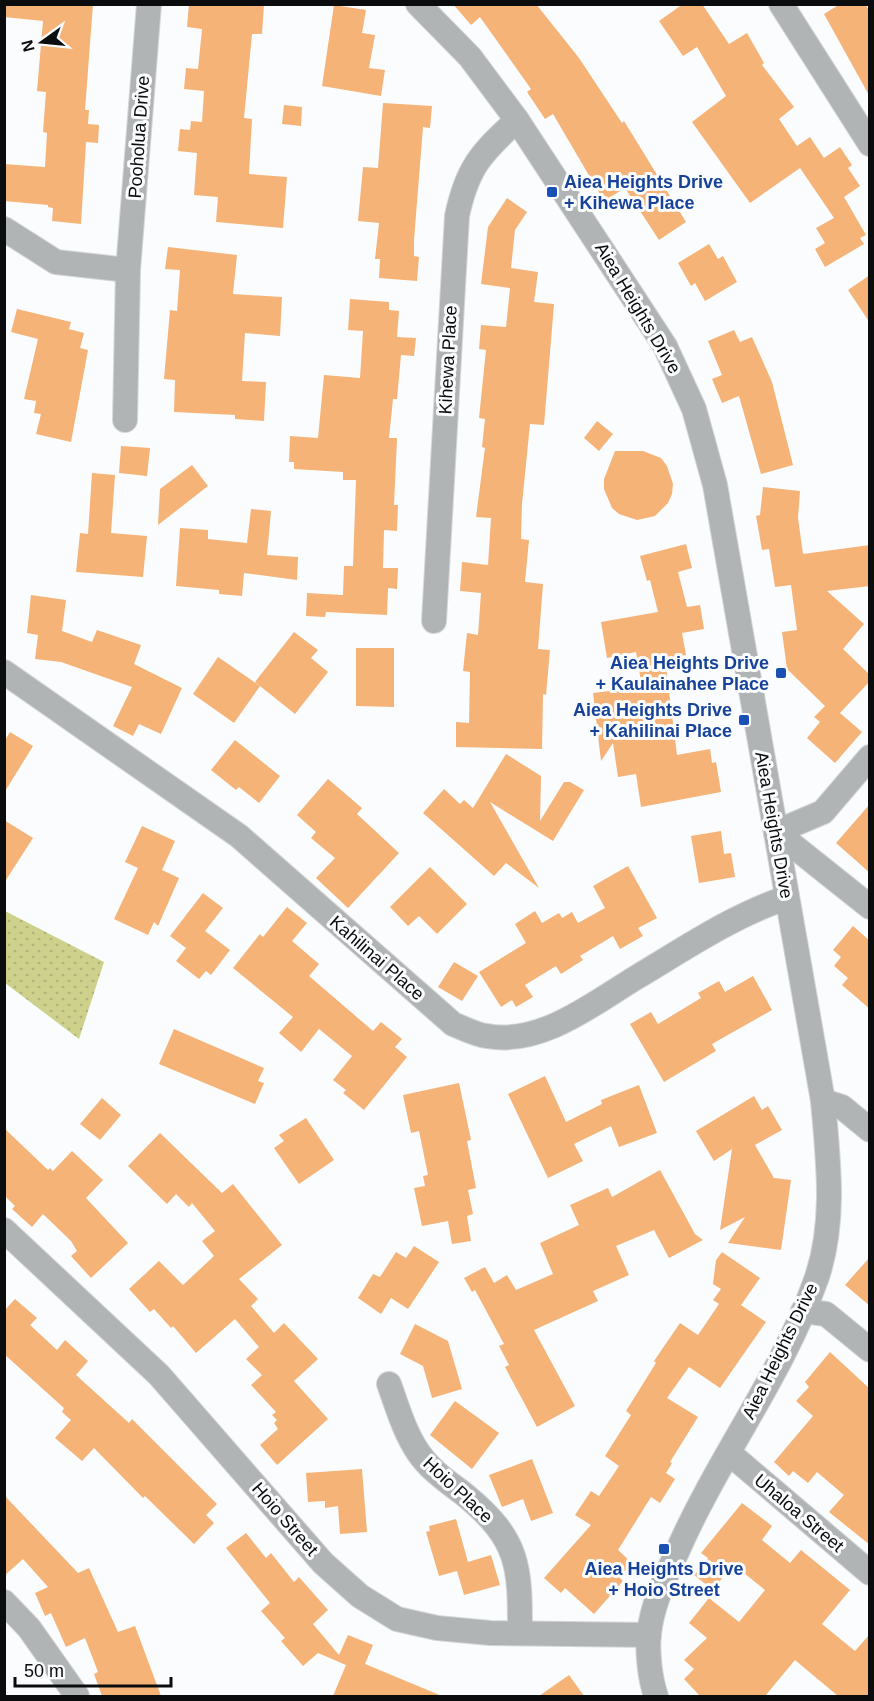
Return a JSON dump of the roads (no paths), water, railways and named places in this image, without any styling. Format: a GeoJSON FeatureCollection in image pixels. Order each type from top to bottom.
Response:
{"type":"FeatureCollection","features":[{"type":"Feature","properties":{"kind":"street","name":"Pooholua Drive"},"geometry":{"type":"LineString","coordinates":[[125,420],[128,270],[149,4]]}},
{"type":"Feature","properties":{"kind":"street","name":"Aiea Heights Drive"},"geometry":{"type":"LineString","coordinates":[[418,4],[470,57],[517,120],[665,346],[694,408],[716,485],[822,1101],[829,1166],[829,1202],[817,1275],[803,1311],[687,1528],[656,1604],[649,1635],[652,1686],[656,1696]]}},
{"type":"Feature","properties":{"kind":"street"},"geometry":{"type":"LineString","coordinates":[[781,4],[870,144]]}},
{"type":"Feature","properties":{"kind":"street","name":"Kihewa Place"},"geometry":{"type":"LineString","coordinates":[[434,621],[457,216],[463,188],[476,160],[517,120]]}},
{"type":"Feature","properties":{"kind":"street"},"geometry":{"type":"LineString","coordinates":[[4,229],[56,262],[128,270]]}},
{"type":"Feature","properties":{"kind":"street","name":"Kahilinai Place"},"geometry":{"type":"LineString","coordinates":[[4,672],[239,836],[453,1024],[487,1036],[523,1035],[555,1024],[688,947],[767,904],[786,898]]}},
{"type":"Feature","properties":{"kind":"street"},"geometry":{"type":"LineString","coordinates":[[870,757],[823,812],[776,832],[870,907]]}},
{"type":"Feature","properties":{"kind":"street"},"geometry":{"type":"LineString","coordinates":[[822,1101],[842,1107],[870,1130]]}},
{"type":"Feature","properties":{"kind":"street","name":"Hoio Street"},"geometry":{"type":"LineString","coordinates":[[4,1230],[159,1375],[323,1563],[360,1596],[397,1619],[437,1628],[520,1633],[649,1635]]}},
{"type":"Feature","properties":{"kind":"street"},"geometry":{"type":"LineString","coordinates":[[803,1311],[826,1314],[870,1350]]}},
{"type":"Feature","properties":{"kind":"street","name":"Hoio Place"},"geometry":{"type":"LineString","coordinates":[[389,1383],[406,1431],[418,1452],[432,1470],[497,1526],[510,1544],[520,1585],[520,1633]]}},
{"type":"Feature","properties":{"kind":"street","name":"Uhaloa Street"},"geometry":{"type":"LineString","coordinates":[[729,1453],[870,1573]]}},
{"type":"Feature","properties":{"kind":"street"},"geometry":{"type":"LineString","coordinates":[[4,1602],[29,1628],[77,1696]]}},
{"type":"Feature","properties":{"kind":"place","name":"Aiea Heights Drive + Kihewa Place"},"geometry":{"type":"Point","coordinates":[552,192]}},
{"type":"Feature","properties":{"kind":"place","name":"Aiea Heights Drive + Kaulainahee Place"},"geometry":{"type":"Point","coordinates":[781,673]}},
{"type":"Feature","properties":{"kind":"place","name":"Aiea Heights Drive + Kahilinai Place"},"geometry":{"type":"Point","coordinates":[744,720]}},
{"type":"Feature","properties":{"kind":"place","name":"Aiea Heights Drive + Hoio Street"},"geometry":{"type":"Point","coordinates":[664,1549]}}]}
